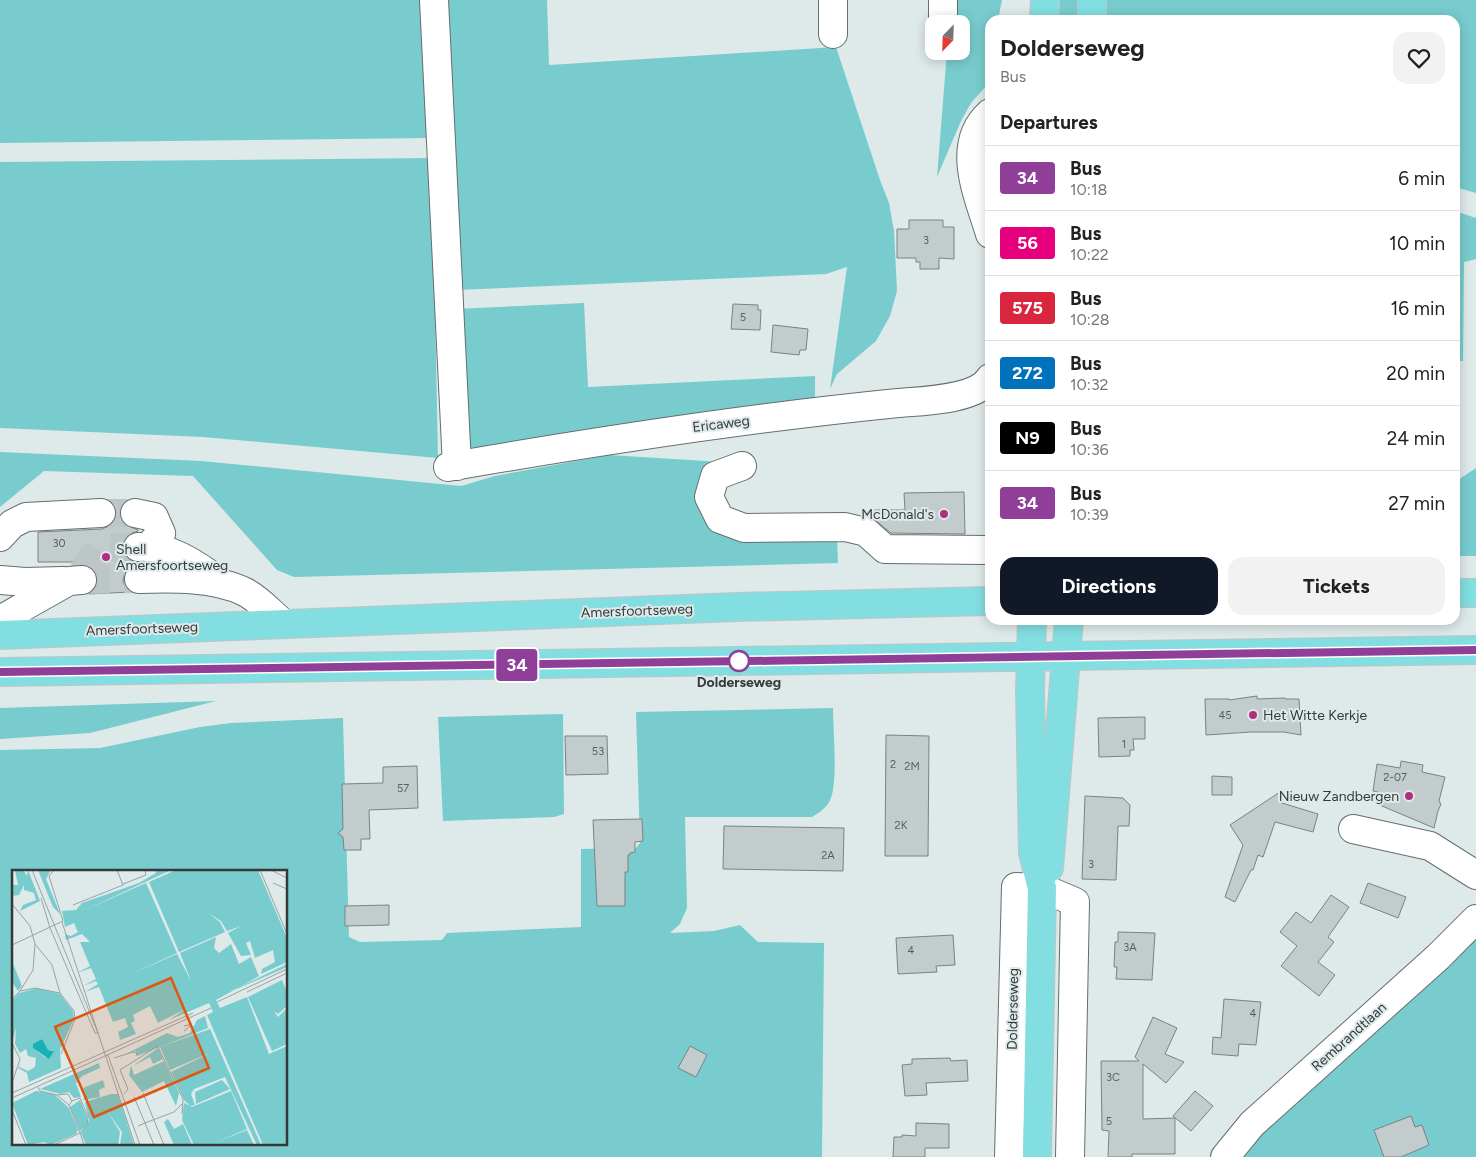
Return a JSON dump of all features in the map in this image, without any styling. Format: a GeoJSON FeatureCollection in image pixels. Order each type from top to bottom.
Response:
{"type":"FeatureCollection","features":[{"type":"Feature","properties":{"kind":"main road"},"geometry":{"type":"LineString","coordinates":[[1044,15],[1045,0]]}},
{"type":"Feature","properties":{"kind":"main road"},"geometry":{"type":"LineString","coordinates":[[1092,0],[1092,15]]}},
{"type":"Feature","properties":{"kind":"main road"},"geometry":{"type":"LineString","coordinates":[[1460,593],[1476,593]]}},
{"type":"Feature","properties":{"kind":"main road","name":"Amersfoortseweg"},"geometry":{"type":"LineString","coordinates":[[0,635],[737,607],[985,601]]}},
{"type":"Feature","properties":{"kind":"main road","name":"Dolderseweg"},"geometry":{"type":"LineString","coordinates":[[1032,625],[1033,853],[1042,888],[1037,1157]]}},
{"type":"Feature","properties":{"kind":"main road","name":"Dolderseweg"},"geometry":{"type":"LineString","coordinates":[[1042,888],[1049,866],[1069,625]]}},
{"type":"Feature","properties":{"kind":"main road"},"geometry":{"type":"LineString","coordinates":[[0,672],[1476,650]]}},
{"type":"Feature","properties":{"kind":"street","name":"Ericaweg"},"geometry":{"type":"LineString","coordinates":[[434,0],[452,466],[675,430],[828,410],[934,400],[969,393],[979,389],[985,384]]}},
{"type":"Feature","properties":{"kind":"street"},"geometry":{"type":"LineString","coordinates":[[833,0],[833,34]]}},
{"type":"Feature","properties":{"kind":"street"},"geometry":{"type":"LineString","coordinates":[[943,0],[943,15]]}},
{"type":"Feature","properties":{"kind":"street"},"geometry":{"type":"LineString","coordinates":[[985,119],[975,134],[971,151],[974,181],[985,217]]}},
{"type":"Feature","properties":{"kind":"street"},"geometry":{"type":"LineString","coordinates":[[742,466],[715,476],[708,497],[720,519],[744,528],[845,526],[866,532],[885,550],[985,550]]}},
{"type":"Feature","properties":{"kind":"street"},"geometry":{"type":"LineString","coordinates":[[0,537],[12,524],[26,517],[102,513]]}},
{"type":"Feature","properties":{"kind":"street"},"geometry":{"type":"LineString","coordinates":[[134,513],[154,517],[161,533],[144,547],[169,551],[198,566],[223,583],[247,593],[284,624]]}},
{"type":"Feature","properties":{"kind":"street"},"geometry":{"type":"LineString","coordinates":[[0,580],[25,582],[78,578],[0,620]]}},
{"type":"Feature","properties":{"kind":"street"},"geometry":{"type":"LineString","coordinates":[[139,579],[166,578],[223,583]]}},
{"type":"Feature","properties":{"kind":"street"},"geometry":{"type":"LineString","coordinates":[[1353,829],[1430,846],[1476,875]]}},
{"type":"Feature","properties":{"kind":"street","name":"Dolderseweg"},"geometry":{"type":"LineString","coordinates":[[1009,1157],[1016,887],[1042,888],[1075,902],[1070,1157]]}},
{"type":"Feature","properties":{"kind":"street","name":"Rembrandtlaan"},"geometry":{"type":"LineString","coordinates":[[1225,1157],[1252,1124],[1438,957],[1476,919]]}},
{"type":"Feature","properties":{"kind":"shaded area"},"geometry":{"type":"Polygon","coordinates":[[[0,0],[427,0],[431,138],[0,143],[0,0]]]}},
{"type":"Feature","properties":{"kind":"shaded area"},"geometry":{"type":"Polygon","coordinates":[[[445,0],[547,0],[549,65],[836,47],[889,203],[894,231],[897,291],[890,316],[876,341],[837,374],[830,389],[847,267],[826,274],[456,290],[445,0]]]}},
{"type":"Feature","properties":{"kind":"shaded area"},"geometry":{"type":"Polygon","coordinates":[[[951,0],[1002,0],[999,15],[985,15],[985,87],[971,103],[961,121],[937,177],[946,60],[970,60],[970,15],[950,15],[951,0]]]}},
{"type":"Feature","properties":{"kind":"shaded area"},"geometry":{"type":"Polygon","coordinates":[[[1060,0],[1082,0],[1080,15],[1058,15],[1060,0]]]}},
{"type":"Feature","properties":{"kind":"shaded area"},"geometry":{"type":"Polygon","coordinates":[[[1105,0],[1476,0],[1476,193],[1460,188],[1460,15],[1104,15],[1105,0]]]}},
{"type":"Feature","properties":{"kind":"shaded area"},"geometry":{"type":"Polygon","coordinates":[[[432,158],[438,458],[203,437],[0,428],[0,162],[432,158]]]}},
{"type":"Feature","properties":{"kind":"shaded area"},"geometry":{"type":"Polygon","coordinates":[[[1460,213],[1476,218],[1476,259],[1464,262],[1463,361],[1460,361],[1460,213]]]}},
{"type":"Feature","properties":{"kind":"shaded area"},"geometry":{"type":"Polygon","coordinates":[[[584,303],[588,387],[815,376],[815,401],[462,457],[456,309],[584,303]]]}},
{"type":"Feature","properties":{"kind":"shaded area"},"geometry":{"type":"Polygon","coordinates":[[[0,452],[201,461],[461,486],[495,476],[609,455],[722,462],[714,522],[837,538],[838,563],[294,577],[277,570],[193,476],[44,471],[0,507],[0,452]]]}},
{"type":"Feature","properties":{"kind":"shaded area"},"geometry":{"type":"Polygon","coordinates":[[[1476,468],[1476,556],[1460,556],[1460,479],[1476,468]]]}},
{"type":"Feature","properties":{"kind":"shaded area"},"geometry":{"type":"Polygon","coordinates":[[[216,701],[90,733],[0,739],[0,708],[216,701]]]}},
{"type":"Feature","properties":{"kind":"shaded area"},"geometry":{"type":"Polygon","coordinates":[[[833,708],[835,767],[833,789],[830,801],[821,811],[812,817],[685,817],[687,908],[680,924],[670,933],[714,931],[740,925],[758,942],[824,943],[822,1157],[0,1157],[0,750],[100,748],[200,727],[231,723],[343,718],[349,937],[360,942],[442,940],[447,933],[581,927],[581,849],[636,848],[640,843],[636,712],[833,708]]]}},
{"type":"Feature","properties":{"kind":"shaded area"},"geometry":{"type":"Polygon","coordinates":[[[563,714],[564,814],[554,817],[443,821],[438,717],[563,714]]]}},
{"type":"Feature","properties":{"kind":"shaded area"},"geometry":{"type":"Polygon","coordinates":[[[1476,931],[1476,1157],[1238,1157],[1239,1156],[1476,931]]]}},
{"type":"Feature","properties":{"kind":"building"},"geometry":{"type":"Polygon","coordinates":[[[909,220],[943,220],[943,227],[954,227],[954,259],[939,258],[939,269],[920,269],[920,262],[916,262],[916,258],[897,258],[897,229],[909,229],[909,220]]]}},
{"type":"Feature","properties":{"kind":"building"},"geometry":{"type":"Polygon","coordinates":[[[733,304],[758,305],[758,310],[761,310],[760,330],[731,329],[733,304]]]}},
{"type":"Feature","properties":{"kind":"building"},"geometry":{"type":"Polygon","coordinates":[[[773,325],[808,329],[806,350],[800,350],[799,355],[771,352],[773,325]]]}},
{"type":"Feature","properties":{"kind":"building"},"geometry":{"type":"Polygon","coordinates":[[[964,492],[965,534],[891,533],[875,520],[875,510],[905,510],[904,493],[964,492]]]}},
{"type":"Feature","properties":{"kind":"building"},"geometry":{"type":"Polygon","coordinates":[[[121,506],[120,517],[124,524],[138,530],[125,539],[122,546],[124,554],[130,560],[139,563],[130,566],[125,572],[123,580],[125,587],[131,592],[89,594],[96,587],[98,579],[95,572],[89,566],[81,562],[38,562],[38,532],[102,529],[109,526],[115,520],[117,513],[115,507],[121,506]]]}},
{"type":"Feature","properties":{"kind":"building","name":"Het Witte Kerkje"},"geometry":{"type":"Polygon","coordinates":[[[1257,696],[1257,699],[1299,699],[1301,735],[1284,732],[1251,732],[1206,735],[1205,699],[1229,700],[1257,696]]]}},
{"type":"Feature","properties":{"kind":"building"},"geometry":{"type":"Polygon","coordinates":[[[1145,717],[1145,739],[1133,739],[1134,750],[1130,750],[1130,756],[1099,757],[1098,718],[1145,717]]]}},
{"type":"Feature","properties":{"kind":"building"},"geometry":{"type":"Polygon","coordinates":[[[886,735],[929,736],[928,856],[885,856],[886,735]]]}},
{"type":"Feature","properties":{"kind":"building"},"geometry":{"type":"Polygon","coordinates":[[[565,736],[607,736],[608,774],[566,775],[565,736]]]}},
{"type":"Feature","properties":{"kind":"building","name":"Nieuw Zandbergen"},"geometry":{"type":"Polygon","coordinates":[[[1401,761],[1423,765],[1422,772],[1445,777],[1439,801],[1441,804],[1434,828],[1375,803],[1378,792],[1373,791],[1377,764],[1400,768],[1401,761]]]}},
{"type":"Feature","properties":{"kind":"building"},"geometry":{"type":"Polygon","coordinates":[[[417,766],[418,808],[369,810],[370,839],[361,839],[361,850],[344,850],[343,837],[338,833],[343,829],[342,784],[383,783],[383,767],[417,766]]]}},
{"type":"Feature","properties":{"kind":"building"},"geometry":{"type":"Polygon","coordinates":[[[1212,776],[1232,777],[1232,795],[1212,795],[1212,776]]]}},
{"type":"Feature","properties":{"kind":"building"},"geometry":{"type":"Polygon","coordinates":[[[1280,792],[1282,803],[1318,814],[1313,832],[1275,822],[1263,857],[1258,855],[1253,870],[1251,870],[1235,902],[1225,897],[1243,845],[1230,825],[1280,792]]]}},
{"type":"Feature","properties":{"kind":"building"},"geometry":{"type":"Polygon","coordinates":[[[1085,796],[1123,798],[1130,805],[1129,826],[1118,826],[1116,880],[1082,879],[1085,796]]]}},
{"type":"Feature","properties":{"kind":"building"},"geometry":{"type":"Polygon","coordinates":[[[642,819],[643,841],[635,842],[635,852],[628,855],[628,872],[625,872],[625,906],[597,906],[593,820],[642,819]]]}},
{"type":"Feature","properties":{"kind":"building"},"geometry":{"type":"Polygon","coordinates":[[[724,826],[844,828],[843,871],[723,869],[724,826]]]}},
{"type":"Feature","properties":{"kind":"building"},"geometry":{"type":"Polygon","coordinates":[[[1368,883],[1406,897],[1398,918],[1360,903],[1368,883]]]}},
{"type":"Feature","properties":{"kind":"building"},"geometry":{"type":"Polygon","coordinates":[[[1331,895],[1349,907],[1328,937],[1334,942],[1318,962],[1335,975],[1319,996],[1281,966],[1297,946],[1280,932],[1296,912],[1311,923],[1331,895]]]}},
{"type":"Feature","properties":{"kind":"building"},"geometry":{"type":"Polygon","coordinates":[[[389,905],[389,925],[345,926],[345,906],[389,905]]]}},
{"type":"Feature","properties":{"kind":"building"},"geometry":{"type":"Polygon","coordinates":[[[1118,932],[1155,933],[1152,980],[1116,979],[1117,967],[1114,967],[1115,942],[1118,942],[1118,932]]]}},
{"type":"Feature","properties":{"kind":"building"},"geometry":{"type":"Polygon","coordinates":[[[953,935],[955,965],[936,966],[937,972],[898,974],[896,938],[953,935]]]}},
{"type":"Feature","properties":{"kind":"building"},"geometry":{"type":"Polygon","coordinates":[[[1224,999],[1261,1002],[1256,1045],[1239,1044],[1238,1056],[1212,1054],[1213,1037],[1221,1038],[1224,999]]]}},
{"type":"Feature","properties":{"kind":"building"},"geometry":{"type":"Polygon","coordinates":[[[1153,1017],[1177,1028],[1165,1054],[1184,1062],[1166,1083],[1143,1064],[1143,1119],[1175,1118],[1175,1154],[1132,1154],[1132,1157],[1108,1157],[1109,1131],[1102,1130],[1101,1061],[1139,1061],[1135,1057],[1153,1017]]]}},
{"type":"Feature","properties":{"kind":"building"},"geometry":{"type":"Polygon","coordinates":[[[690,1046],[707,1055],[696,1077],[678,1068],[690,1046]]]}},
{"type":"Feature","properties":{"kind":"building"},"geometry":{"type":"Polygon","coordinates":[[[950,1058],[951,1061],[967,1060],[968,1081],[926,1083],[927,1095],[905,1096],[902,1065],[912,1064],[912,1059],[950,1058]]]}},
{"type":"Feature","properties":{"kind":"building"},"geometry":{"type":"Polygon","coordinates":[[[1195,1091],[1213,1106],[1191,1131],[1173,1116],[1195,1091]]]}},
{"type":"Feature","properties":{"kind":"building"},"geometry":{"type":"Polygon","coordinates":[[[1411,1116],[1415,1127],[1422,1125],[1429,1145],[1401,1157],[1384,1157],[1374,1130],[1411,1116]]]}},
{"type":"Feature","properties":{"kind":"building"},"geometry":{"type":"Polygon","coordinates":[[[916,1123],[949,1124],[949,1148],[925,1148],[925,1157],[893,1157],[894,1137],[902,1137],[902,1135],[916,1136],[916,1123]]]}},
{"type":"Feature","properties":{"kind":"tunnel"},"geometry":{"type":"LineString","coordinates":[[101,513],[135,513]]}},
{"type":"Feature","properties":{"kind":"tunnel"},"geometry":{"type":"LineString","coordinates":[[82,573],[100,547],[138,547]]}},
{"type":"Feature","properties":{"kind":"tunnel"},"geometry":{"type":"LineString","coordinates":[[82,580],[139,579]]}},
{"type":"Feature","properties":{"kind":"bus line","name":"34"},"geometry":{"type":"LineString","coordinates":[[0,672],[1476,650]]}},
{"type":"Feature","properties":{"kind":"place","name":"McDonald's"},"geometry":{"type":"Point","coordinates":[944,514]}},
{"type":"Feature","properties":{"kind":"place","name":"Shell Amersfoortseweg"},"geometry":{"type":"Point","coordinates":[106,557]}},
{"type":"Feature","properties":{"kind":"place","name":"Dolderseweg"},"geometry":{"type":"Point","coordinates":[739,661]}},
{"type":"Feature","properties":{"kind":"place","name":"Het Witte Kerkje"},"geometry":{"type":"Point","coordinates":[1253,715]}},
{"type":"Feature","properties":{"kind":"place","name":"Nieuw Zandbergen"},"geometry":{"type":"Point","coordinates":[1409,796]}}]}
